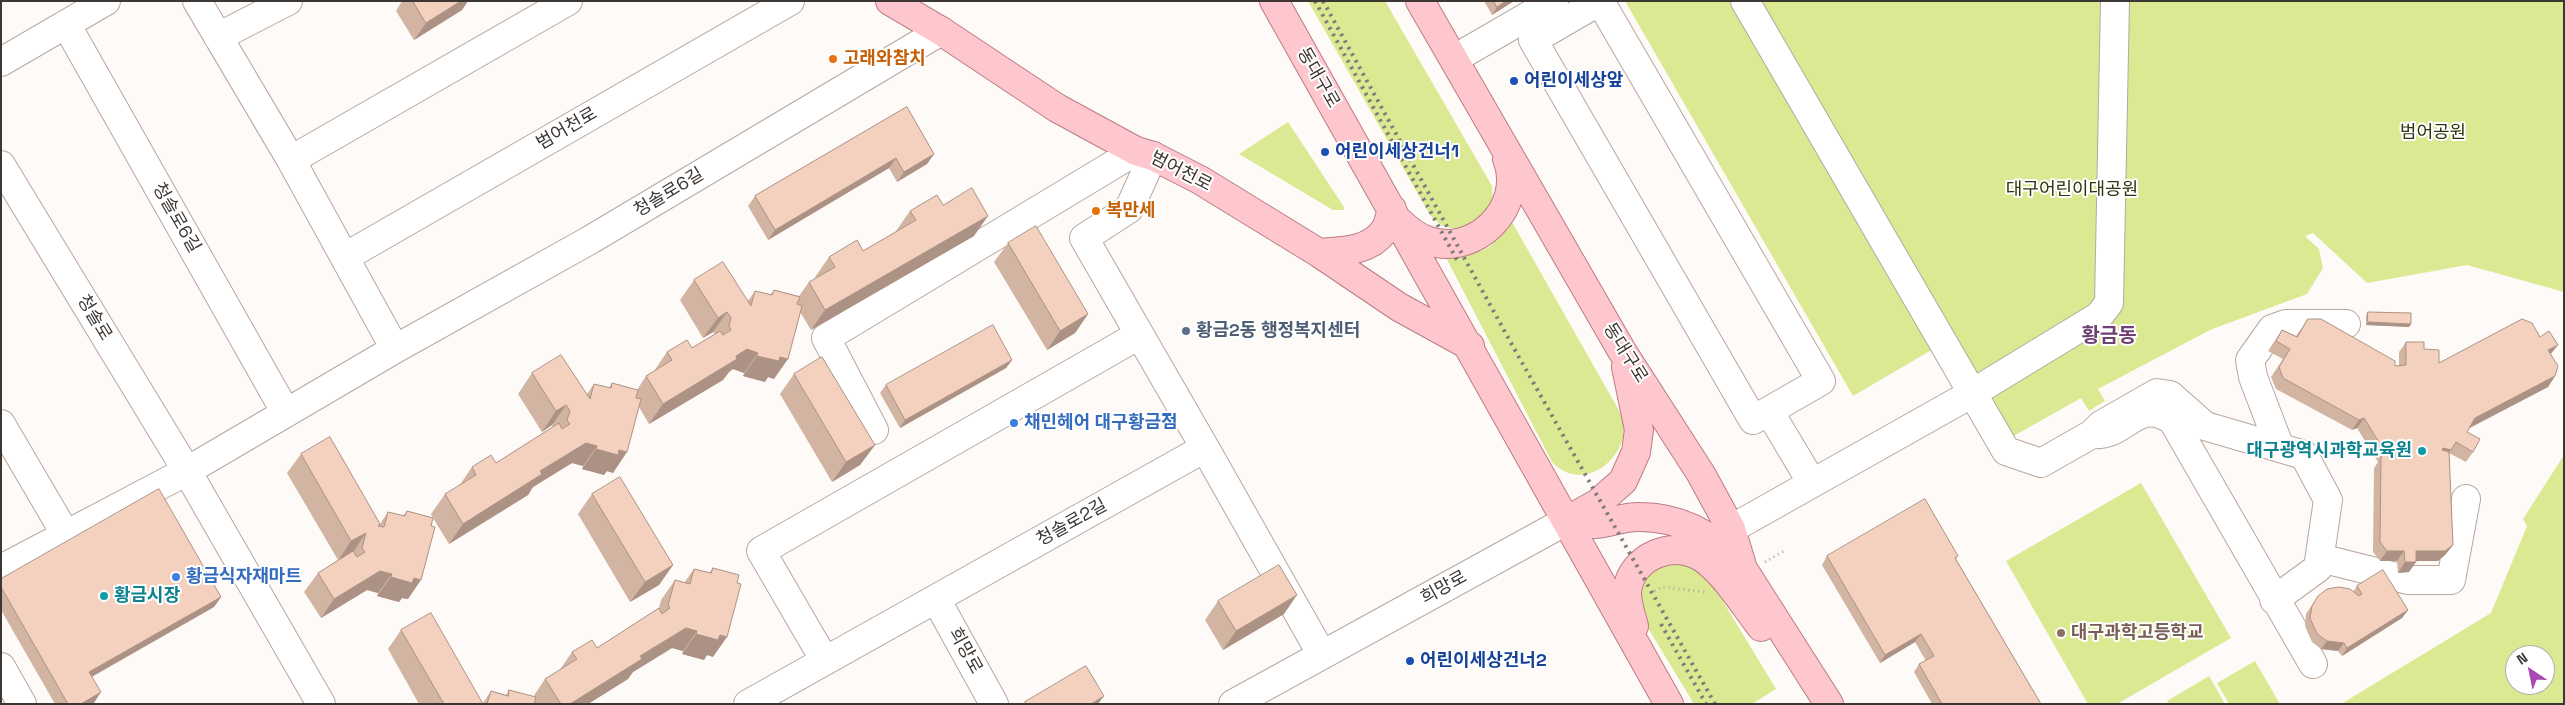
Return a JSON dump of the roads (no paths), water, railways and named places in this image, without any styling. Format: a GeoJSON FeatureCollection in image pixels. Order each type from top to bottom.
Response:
{"type":"FeatureCollection","features":[{"type":"Feature","properties":{"kind":"main road","name":"범어천로"},"geometry":{"type":"LineString","coordinates":[[890,1],[941,31],[1057,108],[1200,180],[1319,253],[1399,307],[1470,346]]}},
{"type":"Feature","properties":{"kind":"main road","name":"동대구로"},"geometry":{"type":"LineString","coordinates":[[1274,1],[1670,704]]}},
{"type":"Feature","properties":{"kind":"main road","name":"동대구로"},"geometry":{"type":"LineString","coordinates":[[1420,1],[1622,351],[1660,408],[1731,529],[1739,575],[1806,668],[1829,704]]}},
{"type":"Feature","properties":{"kind":"main road"},"geometry":{"type":"LineString","coordinates":[[1319,253],[1356,249],[1371,244],[1396,216],[1420,237],[1444,244],[1461,242],[1477,237],[1491,227],[1502,214],[1509,198],[1511,181],[1509,165],[1496,134]]}},
{"type":"Feature","properties":{"kind":"main road"},"geometry":{"type":"LineString","coordinates":[[1566,521],[1598,503],[1623,481],[1636,452],[1639,430],[1622,351]]}},
{"type":"Feature","properties":{"kind":"main road"},"geometry":{"type":"LineString","coordinates":[[1566,521],[1596,524],[1617,518],[1640,517],[1684,524],[1704,533],[1723,546],[1739,575]]}},
{"type":"Feature","properties":{"kind":"main road"},"geometry":{"type":"LineString","coordinates":[[1646,662],[1628,605],[1628,590],[1638,567],[1649,557],[1669,550],[1693,553],[1739,575]]}},
{"type":"Feature","properties":{"kind":"street"},"geometry":{"type":"LineString","coordinates":[[1,62],[106,1]]}},
{"type":"Feature","properties":{"kind":"street"},"geometry":{"type":"LineString","coordinates":[[197,1],[291,160],[395,349]]}},
{"type":"Feature","properties":{"kind":"street"},"geometry":{"type":"LineString","coordinates":[[218,37],[288,1]]}},
{"type":"Feature","properties":{"kind":"street"},"geometry":{"type":"LineString","coordinates":[[291,160],[568,1]]}},
{"type":"Feature","properties":{"kind":"street","name":"범어천로"},"geometry":{"type":"LineString","coordinates":[[344,257],[790,1]]}},
{"type":"Feature","properties":{"kind":"street"},"geometry":{"type":"LineString","coordinates":[[1454,59],[1554,1]]}},
{"type":"Feature","properties":{"kind":"street"},"geometry":{"type":"LineString","coordinates":[[1600,1],[1820,381],[1769,410],[1753,420],[1533,40],[1600,1]]}},
{"type":"Feature","properties":{"kind":"street"},"geometry":{"type":"LineString","coordinates":[[1745,1],[1971,394],[2006,451],[2041,463],[2092,434],[2101,425],[2157,393],[2170,395],[2205,426],[2304,454],[2328,500],[2318,568],[2274,600]]}},
{"type":"Feature","properties":{"kind":"street"},"geometry":{"type":"LineString","coordinates":[[1731,529],[1971,394],[2099,316],[2108,304],[2115,1]]}},
{"type":"Feature","properties":{"kind":"street","name":"청솔로6길"},"geometry":{"type":"LineString","coordinates":[[66,24],[286,413]]}},
{"type":"Feature","properties":{"kind":"street","name":"청솔로6길"},"geometry":{"type":"LineString","coordinates":[[187,471],[395,349],[590,240],[941,31]]}},
{"type":"Feature","properties":{"kind":"street"},"geometry":{"type":"LineString","coordinates":[[1144,153],[1129,209],[1084,238],[1322,655]]}},
{"type":"Feature","properties":{"kind":"street"},"geometry":{"type":"LineString","coordinates":[[874,430],[826,338],[1144,153]]}},
{"type":"Feature","properties":{"kind":"street","name":"청솔로"},"geometry":{"type":"LineString","coordinates":[[1,165],[187,471],[321,704]]}},
{"type":"Feature","properties":{"kind":"street"},"geometry":{"type":"LineString","coordinates":[[2280,448],[2253,377],[2250,360],[2272,329],[2286,324],[2346,324]]}},
{"type":"Feature","properties":{"kind":"street"},"geometry":{"type":"LineString","coordinates":[[825,661],[761,551],[1139,335]]}},
{"type":"Feature","properties":{"kind":"street"},"geometry":{"type":"LineString","coordinates":[[1769,410],[1812,483]]}},
{"type":"Feature","properties":{"kind":"street"},"geometry":{"type":"LineString","coordinates":[[2092,434],[2103,436],[2146,411],[2164,414],[2173,421],[2274,600],[2313,664]]}},
{"type":"Feature","properties":{"kind":"street"},"geometry":{"type":"LineString","coordinates":[[1,424],[66,535]]}},
{"type":"Feature","properties":{"kind":"street","name":"청솔로2길"},"geometry":{"type":"LineString","coordinates":[[748,704],[1205,448]]}},
{"type":"Feature","properties":{"kind":"street"},"geometry":{"type":"LineString","coordinates":[[1,569],[187,471]]}},
{"type":"Feature","properties":{"kind":"street"},"geometry":{"type":"LineString","coordinates":[[2320,558],[2408,580],[2451,580],[2466,499]]}},
{"type":"Feature","properties":{"kind":"street","name":"희망로"},"geometry":{"type":"LineString","coordinates":[[1233,704],[1566,521]]}},
{"type":"Feature","properties":{"kind":"street","name":"희망로"},"geometry":{"type":"LineString","coordinates":[[936,599],[994,704]]}},
{"type":"Feature","properties":{"kind":"street"},"geometry":{"type":"LineString","coordinates":[[1,667],[22,704]]}},
{"type":"Feature","properties":{"kind":"railway"},"geometry":{"type":"LineString","coordinates":[[1315,1],[1457,260]]}},
{"type":"Feature","properties":{"kind":"railway"},"geometry":{"type":"LineString","coordinates":[[1323,1],[1516,352],[1715,704]]}},
{"type":"Feature","properties":{"kind":"railway"},"geometry":{"type":"LineString","coordinates":[[1661,624],[1706,704]]}},
{"type":"Feature","properties":{"kind":"place","name":"고래와참치"},"geometry":{"type":"Point","coordinates":[833,59]}},
{"type":"Feature","properties":{"kind":"place","name":"어린이세상앞"},"geometry":{"type":"Point","coordinates":[1514,81]}},
{"type":"Feature","properties":{"kind":"place","name":"어린이세상건너1"},"geometry":{"type":"Point","coordinates":[1325,152]}},
{"type":"Feature","properties":{"kind":"place","name":"복만세"},"geometry":{"type":"Point","coordinates":[1096,211]}},
{"type":"Feature","properties":{"kind":"place","name":"황금2동 행정복지센터"},"geometry":{"type":"Point","coordinates":[1186,331]}},
{"type":"Feature","properties":{"kind":"place","name":"채민헤어 대구황금점"},"geometry":{"type":"Point","coordinates":[1014,423]}},
{"type":"Feature","properties":{"kind":"place","name":"대구광역시과학교육원"},"geometry":{"type":"Point","coordinates":[2422,451]}},
{"type":"Feature","properties":{"kind":"place","name":"황금식자재마트"},"geometry":{"type":"Point","coordinates":[176,577]}},
{"type":"Feature","properties":{"kind":"place","name":"황금시장"},"geometry":{"type":"Point","coordinates":[104,596]}},
{"type":"Feature","properties":{"kind":"place","name":"대구과학고등학교"},"geometry":{"type":"Point","coordinates":[2061,633]}},
{"type":"Feature","properties":{"kind":"place","name":"어린이세상건너2"},"geometry":{"type":"Point","coordinates":[1410,661]}},
{"type":"Feature","properties":{"kind":"district","name":"황금동"},"geometry":{"type":"Point","coordinates":[2109,337]}},
{"type":"Feature","properties":{"kind":"park label","name":"범어공원"},"geometry":{"type":"Point","coordinates":[2433,133]}},
{"type":"Feature","properties":{"kind":"park label","name":"대구어린이대공원"},"geometry":{"type":"Point","coordinates":[2072,190]}}]}
